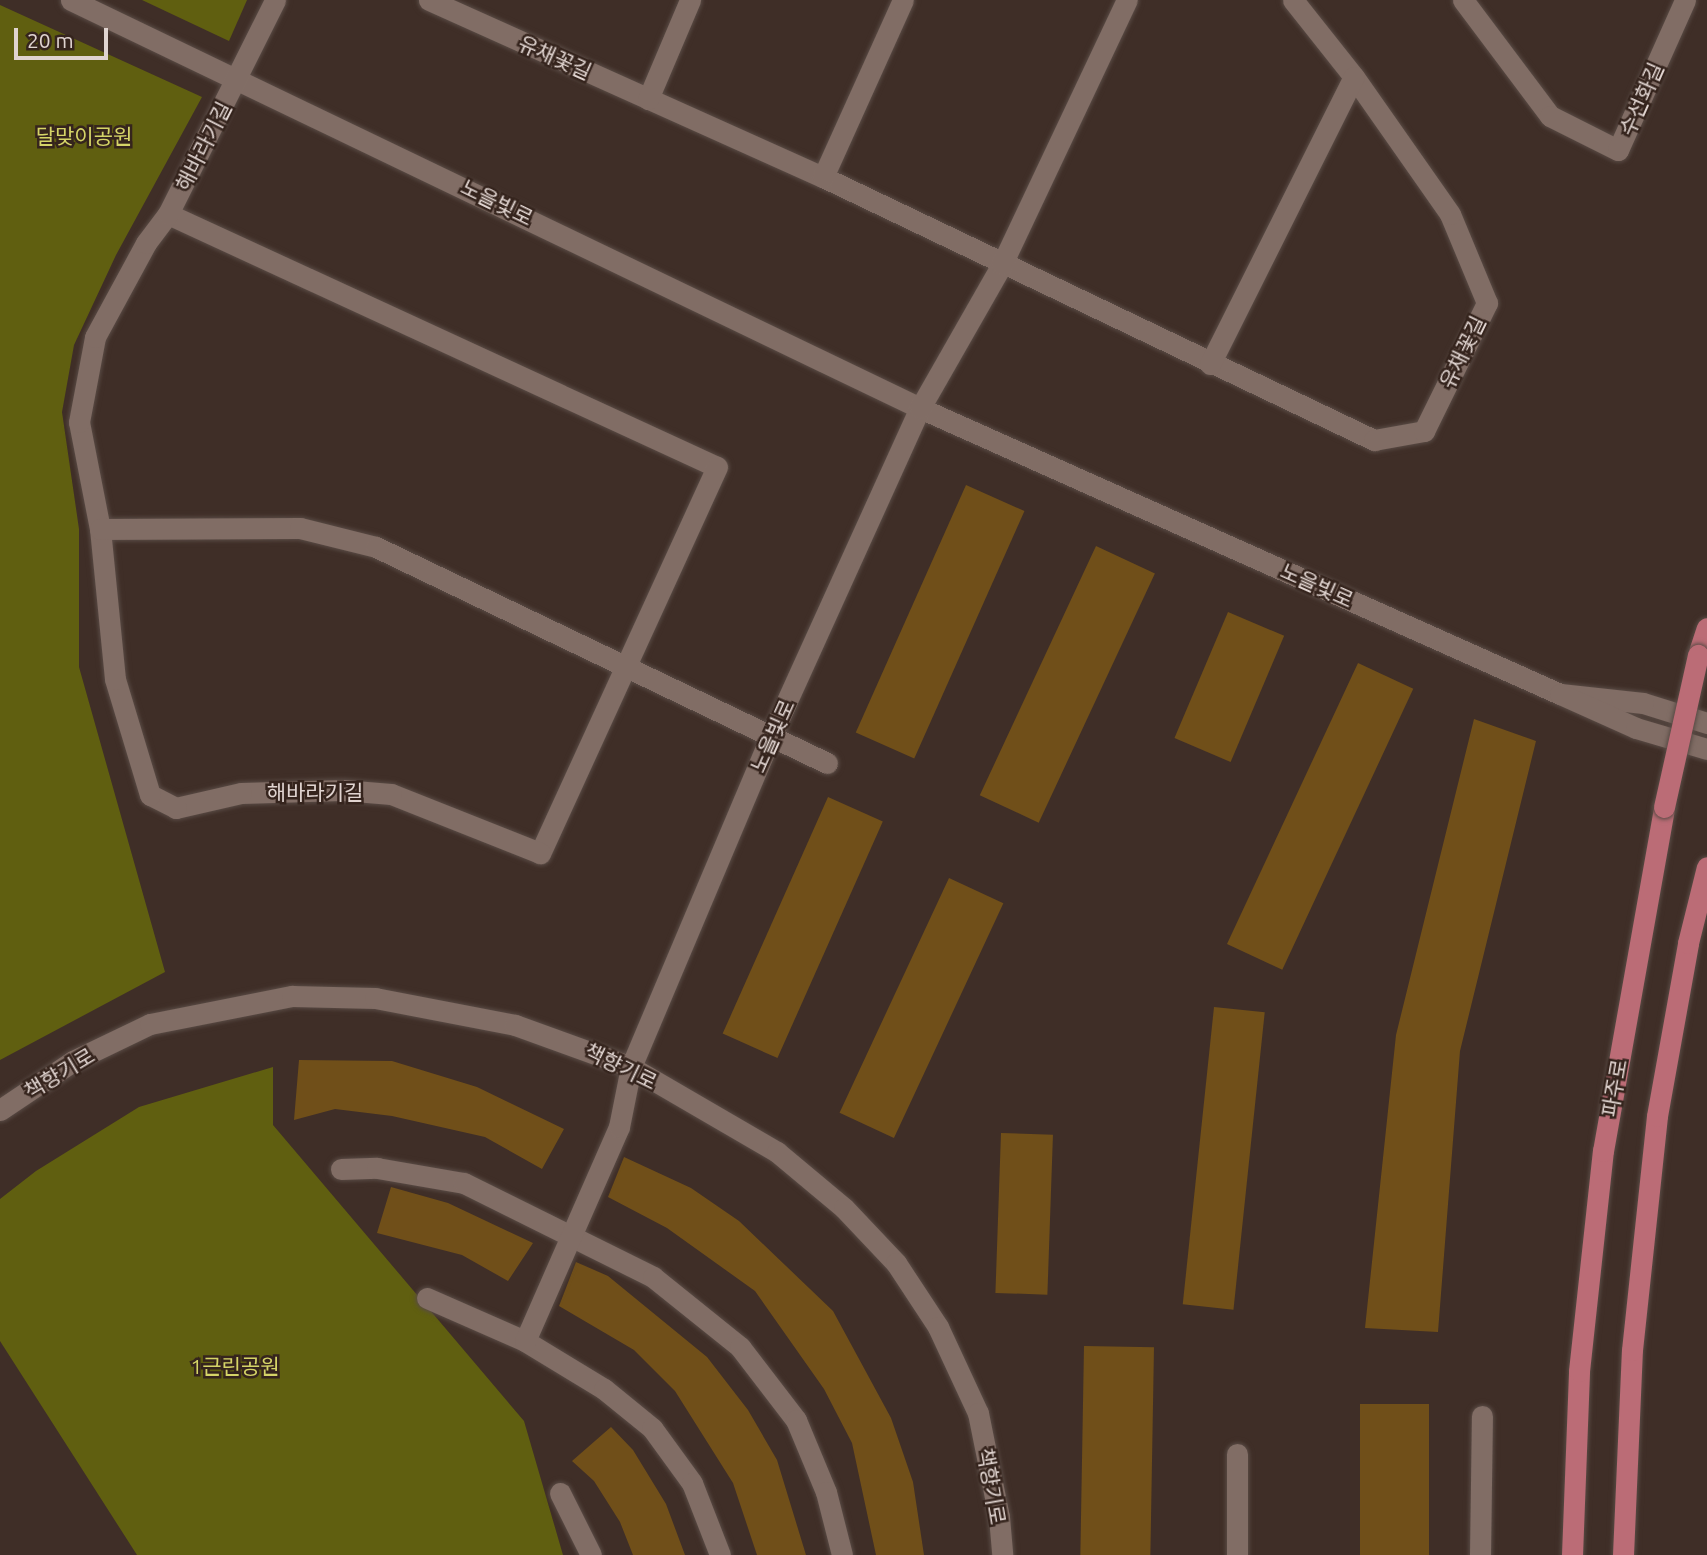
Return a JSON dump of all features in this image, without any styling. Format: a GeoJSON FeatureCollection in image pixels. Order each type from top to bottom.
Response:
{"type":"FeatureCollection","features":[{"type":"Feature","properties":{"kind":"main road","name":"파주로"},"geometry":{"type":"LineString","coordinates":[[1572,1555],[1579,1371],[1603,1151],[1664,807],[1698,655],[1707,628]]}},
{"type":"Feature","properties":{"kind":"main road"},"geometry":{"type":"LineString","coordinates":[[1623,1555],[1632,1350],[1657,1116],[1688,943],[1707,867]]}},
{"type":"Feature","properties":{"kind":"street","name":"노을빛로"},"geometry":{"type":"LineString","coordinates":[[71,0],[238,77],[920,408],[1636,728],[1707,750]]}},
{"type":"Feature","properties":{"kind":"street"},"geometry":{"type":"LineString","coordinates":[[238,77],[275,0]]}},
{"type":"Feature","properties":{"kind":"street","name":"유채꽃길"},"geometry":{"type":"LineString","coordinates":[[429,0],[465,8],[648,99],[823,177],[1374,440],[1424,431],[1487,303],[1450,214],[1354,77],[1293,0]]}},
{"type":"Feature","properties":{"kind":"street"},"geometry":{"type":"LineString","coordinates":[[648,99],[690,0]]}},
{"type":"Feature","properties":{"kind":"street"},"geometry":{"type":"LineString","coordinates":[[823,177],[902,0]]}},
{"type":"Feature","properties":{"kind":"street"},"geometry":{"type":"LineString","coordinates":[[920,408],[1002,264],[1128,0]]}},
{"type":"Feature","properties":{"kind":"street","name":"수선화길"},"geometry":{"type":"LineString","coordinates":[[1463,0],[1550,116],[1618,150],[1685,0]]}},
{"type":"Feature","properties":{"kind":"street","name":"해바라기길"},"geometry":{"type":"LineString","coordinates":[[169,214],[717,467],[540,853],[391,794],[342,790],[242,793],[176,808],[150,795],[115,679],[100,529],[79,422],[95,337],[146,243],[169,214],[238,77]]}},
{"type":"Feature","properties":{"kind":"street"},"geometry":{"type":"LineString","coordinates":[[1210,364],[1354,77]]}},
{"type":"Feature","properties":{"kind":"street","name":"노을빛로"},"geometry":{"type":"LineString","coordinates":[[526,1341],[619,1127],[631,1067],[771,736],[920,408]]}},
{"type":"Feature","properties":{"kind":"street"},"geometry":{"type":"LineString","coordinates":[[100,529],[300,528],[376,547],[827,763]]}},
{"type":"Feature","properties":{"kind":"street","name":"노을빛로"},"geometry":{"type":"LineString","coordinates":[[1560,694],[1643,703],[1707,723]]}},
{"type":"Feature","properties":{"kind":"street","name":"책향기로"},"geometry":{"type":"LineString","coordinates":[[0,1110],[73,1061],[150,1024],[292,996],[375,998],[515,1025],[631,1067],[777,1152],[844,1208],[896,1263],[938,1327],[978,1413],[999,1517],[1002,1555]]}},
{"type":"Feature","properties":{"kind":"street"},"geometry":{"type":"LineString","coordinates":[[341,1170],[377,1168],[464,1183],[653,1277],[740,1347],[796,1420],[826,1492],[842,1555]]}},
{"type":"Feature","properties":{"kind":"street"},"geometry":{"type":"LineString","coordinates":[[427,1298],[526,1341],[604,1389],[652,1428],[692,1483],[720,1555]]}},
{"type":"Feature","properties":{"kind":"street"},"geometry":{"type":"LineString","coordinates":[[1480,1555],[1482,1416]]}},
{"type":"Feature","properties":{"kind":"street"},"geometry":{"type":"LineString","coordinates":[[1237,1454],[1237,1555]]}},
{"type":"Feature","properties":{"kind":"street"},"geometry":{"type":"LineString","coordinates":[[560,1493],[591,1555]]}},
{"type":"Feature","properties":{"kind":"green space"},"geometry":{"type":"Polygon","coordinates":[[[142,0],[247,0],[229,41],[142,0]]]}},
{"type":"Feature","properties":{"kind":"green space","name":"달맞이공원"},"geometry":{"type":"Polygon","coordinates":[[[0,5],[202,97],[116,255],[74,345],[62,412],[79,529],[79,667],[165,972],[0,1060],[0,5]]]}},
{"type":"Feature","properties":{"kind":"green space","name":"1근린공원"},"geometry":{"type":"Polygon","coordinates":[[[273,1067],[273,1125],[524,1421],[563,1555],[137,1555],[0,1341],[0,1199],[36,1171],[139,1107],[273,1067]]]}},
{"type":"Feature","properties":{"kind":"building"},"geometry":{"type":"Polygon","coordinates":[[[966,485],[1024,511],[914,759],[856,733],[966,485]]]}},
{"type":"Feature","properties":{"kind":"building"},"geometry":{"type":"Polygon","coordinates":[[[1096,546],[1155,573],[1039,823],[980,795],[1096,546]]]}},
{"type":"Feature","properties":{"kind":"building"},"geometry":{"type":"Polygon","coordinates":[[[1228,612],[1284,636],[1231,762],[1174,738],[1228,612]]]}},
{"type":"Feature","properties":{"kind":"building"},"geometry":{"type":"Polygon","coordinates":[[[1358,663],[1413,689],[1282,970],[1227,944],[1358,663]]]}},
{"type":"Feature","properties":{"kind":"building"},"geometry":{"type":"Polygon","coordinates":[[[1474,719],[1536,741],[1460,1051],[1438,1332],[1365,1328],[1396,1035],[1474,719]]]}},
{"type":"Feature","properties":{"kind":"building"},"geometry":{"type":"Polygon","coordinates":[[[828,797],[883,821],[777,1058],[723,1034],[828,797]]]}},
{"type":"Feature","properties":{"kind":"building"},"geometry":{"type":"Polygon","coordinates":[[[949,878],[1003,903],[894,1138],[840,1113],[949,878]]]}},
{"type":"Feature","properties":{"kind":"building"},"geometry":{"type":"Polygon","coordinates":[[[1214,1007],[1265,1012],[1233,1310],[1183,1304],[1214,1007]]]}},
{"type":"Feature","properties":{"kind":"building"},"geometry":{"type":"Polygon","coordinates":[[[299,1060],[392,1061],[477,1087],[564,1129],[542,1169],[485,1137],[392,1116],[335,1109],[294,1120],[299,1060]]]}},
{"type":"Feature","properties":{"kind":"building"},"geometry":{"type":"Polygon","coordinates":[[[1001,1133],[1053,1135],[1047,1295],[995,1293],[1001,1133]]]}},
{"type":"Feature","properties":{"kind":"building"},"geometry":{"type":"Polygon","coordinates":[[[624,1157],[691,1188],[739,1221],[833,1311],[891,1418],[913,1482],[924,1555],[876,1555],[852,1443],[824,1389],[755,1291],[667,1228],[608,1197],[624,1157]]]}},
{"type":"Feature","properties":{"kind":"building"},"geometry":{"type":"Polygon","coordinates":[[[391,1187],[448,1203],[533,1243],[508,1281],[462,1255],[377,1233],[391,1187]]]}},
{"type":"Feature","properties":{"kind":"building"},"geometry":{"type":"Polygon","coordinates":[[[576,1262],[608,1276],[707,1357],[748,1410],[777,1460],[806,1555],[757,1555],[733,1483],[675,1391],[634,1350],[559,1306],[576,1262]]]}},
{"type":"Feature","properties":{"kind":"building"},"geometry":{"type":"Polygon","coordinates":[[[1084,1346],[1154,1347],[1150,1555],[1080,1555],[1084,1346]]]}},
{"type":"Feature","properties":{"kind":"building"},"geometry":{"type":"Polygon","coordinates":[[[1360,1404],[1429,1404],[1429,1555],[1360,1555],[1360,1404]]]}},
{"type":"Feature","properties":{"kind":"building"},"geometry":{"type":"Polygon","coordinates":[[[611,1427],[633,1450],[666,1504],[685,1555],[633,1555],[620,1522],[594,1481],[572,1461],[611,1427]]]}}]}
